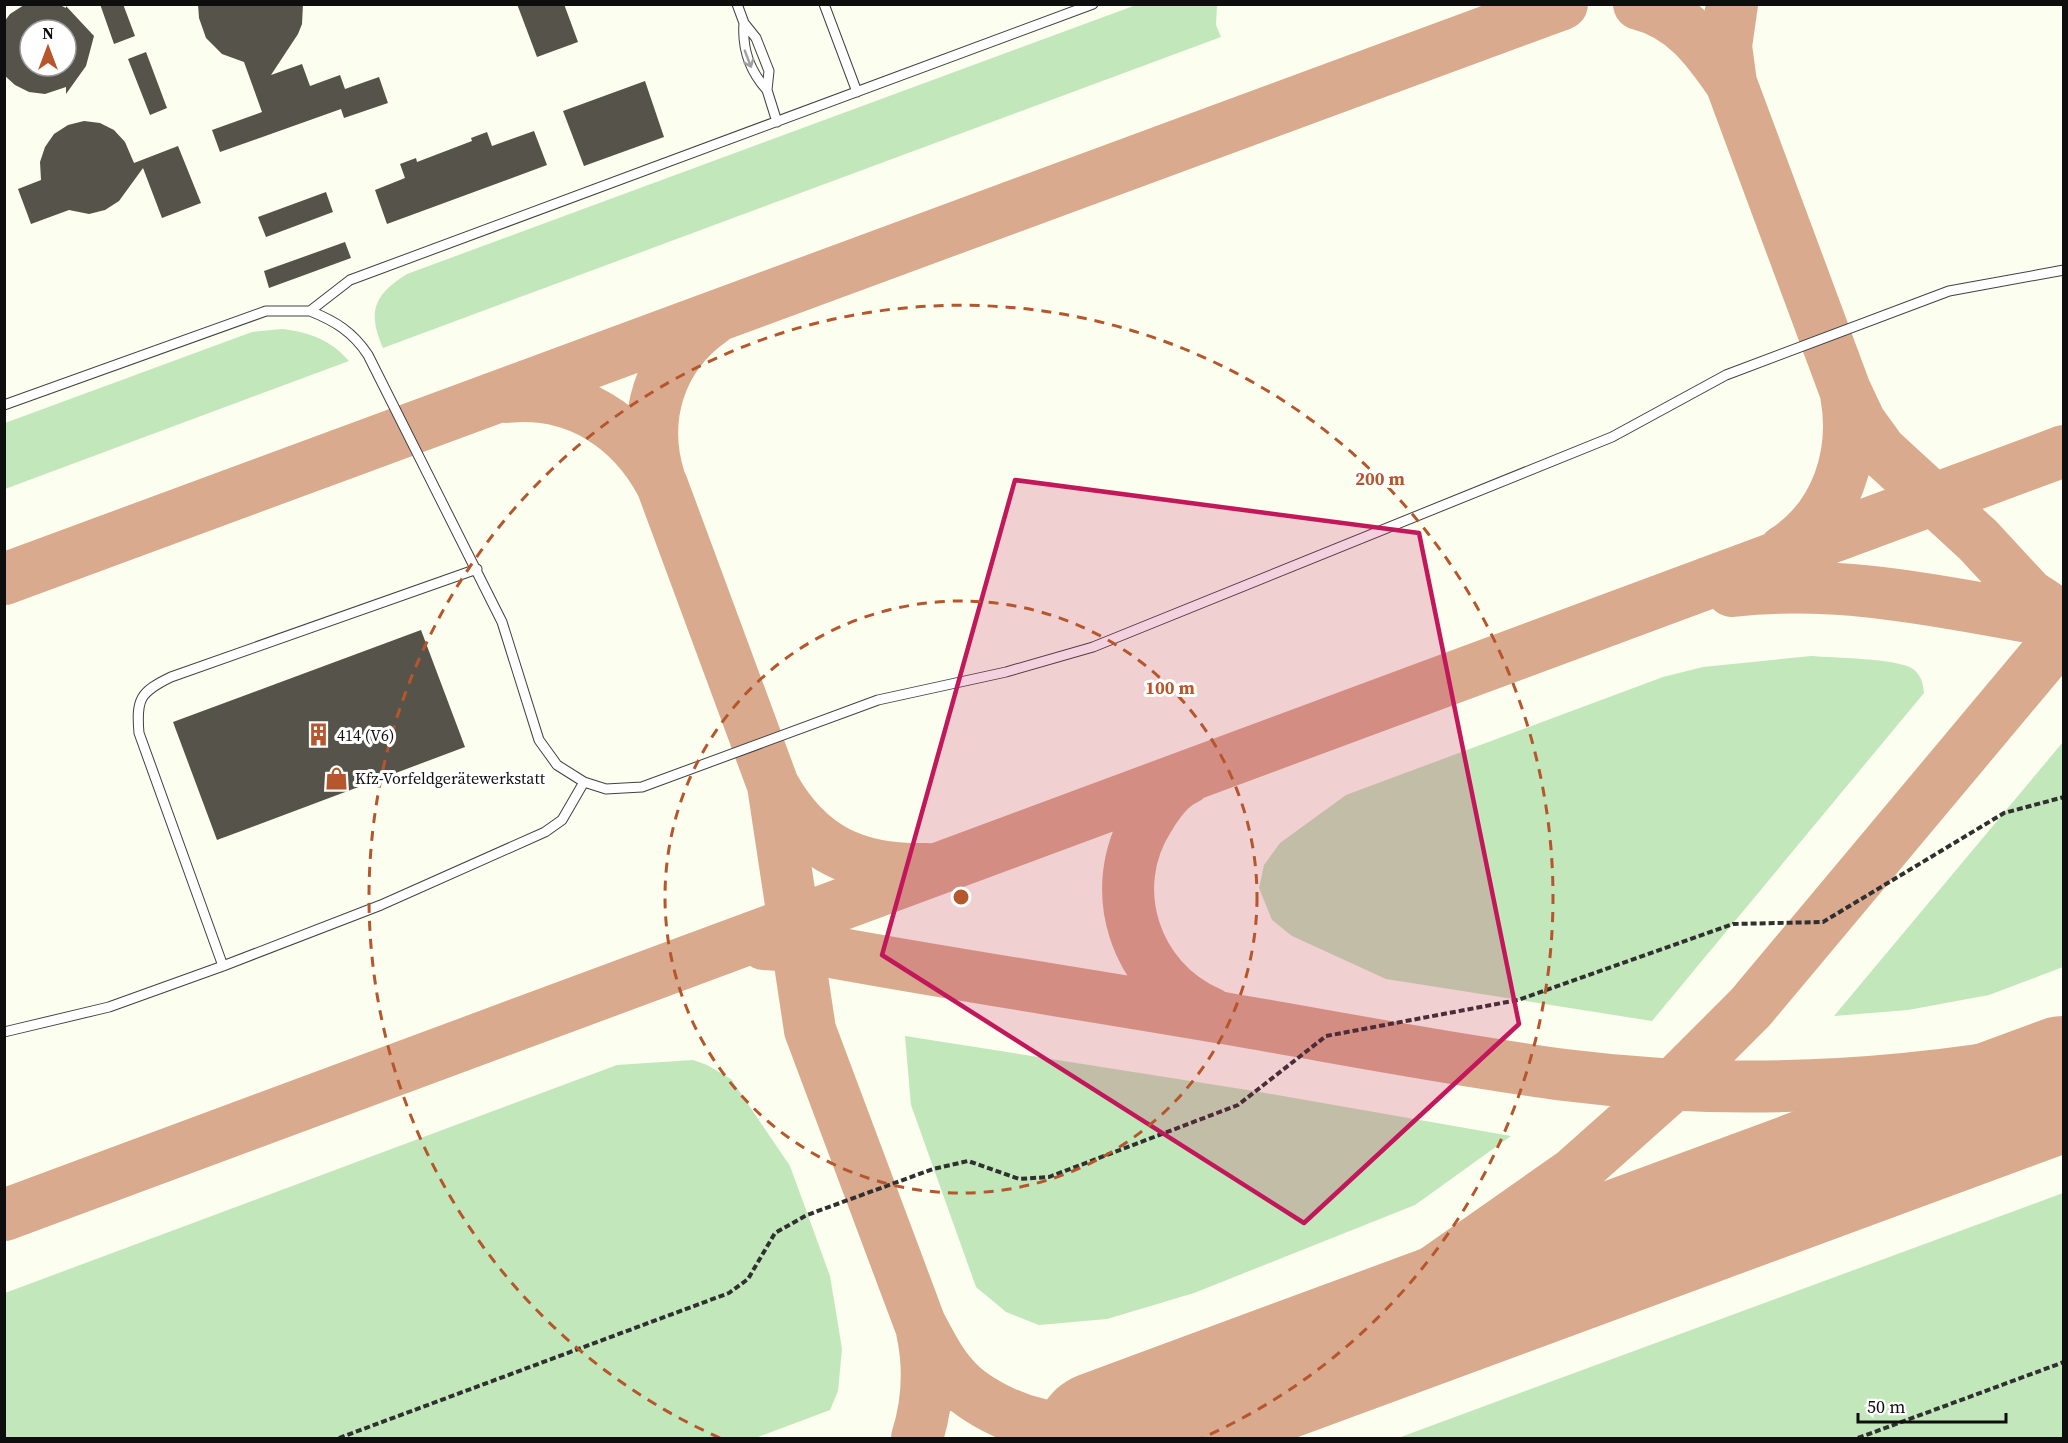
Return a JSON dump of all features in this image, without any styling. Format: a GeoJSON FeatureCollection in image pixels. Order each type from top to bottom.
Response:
{"type":"FeatureCollection","features":[{"type":"Feature","properties":{"kind":"lane"},"geometry":{"type":"LineString","coordinates":[[737,4],[744,23],[756,38],[768,71],[767,90],[777,122]]}},
{"type":"Feature","properties":{"kind":"lane"},"geometry":{"type":"LineString","coordinates":[[824,4],[857,92]]}},
{"type":"Feature","properties":{"kind":"lane"},"geometry":{"type":"LineString","coordinates":[[310,310],[350,280],[1093,4]]}},
{"type":"Feature","properties":{"kind":"lane"},"geometry":{"type":"LineString","coordinates":[[744,23],[742,43],[755,76],[767,90]]}},
{"type":"Feature","properties":{"kind":"lane"},"geometry":{"type":"LineString","coordinates":[[6,401],[266,311],[310,310],[339,324],[364,350],[477,569],[512,647],[539,740],[557,765],[584,782],[606,789],[642,787],[878,700],[1006,672],[1093,647],[1612,436],[1725,375],[1949,291],[2064,270]]}},
{"type":"Feature","properties":{"kind":"lane"},"geometry":{"type":"LineString","coordinates":[[223,966],[139,733],[137,710],[142,697],[150,687],[171,677],[477,569]]}},
{"type":"Feature","properties":{"kind":"lane"},"geometry":{"type":"LineString","coordinates":[[4,1032],[109,1007],[381,905],[545,832],[562,820],[584,782]]}},
{"type":"Feature","properties":{"kind":"path"},"geometry":{"type":"LineString","coordinates":[[339,1438],[729,1293],[748,1279],[775,1233],[807,1215],[933,1170],[968,1161],[1018,1179],[1049,1177],[1238,1105],[1326,1036],[1518,1000],[1733,924],[1823,922],[2004,813],[2064,797]]}},
{"type":"Feature","properties":{"kind":"path"},"geometry":{"type":"LineString","coordinates":[[1858,1438],[2064,1362]]}},
{"type":"Feature","properties":{"kind":"highlighted area"},"geometry":{"type":"Polygon","coordinates":[[[1015,480],[1419,533],[1519,1024],[1304,1223],[882,955],[1015,480]]]}},
{"type":"Feature","properties":{"kind":"green space"},"geometry":{"type":"Polygon","coordinates":[[[1136,5],[1217,5],[1216,25],[1221,37],[383,348],[375,324],[377,305],[387,289],[407,274],[1136,5]]]}},
{"type":"Feature","properties":{"kind":"green space"},"geometry":{"type":"Polygon","coordinates":[[[282,329],[319,338],[349,361],[5,489],[5,423],[252,332],[282,329]]]}},
{"type":"Feature","properties":{"kind":"green space"},"geometry":{"type":"Polygon","coordinates":[[[1811,656],[1905,665],[1918,674],[1924,693],[1652,1021],[1386,979],[1292,936],[1272,920],[1259,888],[1264,865],[1280,843],[1346,795],[1663,677],[1703,667],[1811,656]]]}},
{"type":"Feature","properties":{"kind":"green space"},"geometry":{"type":"Polygon","coordinates":[[[2063,742],[2063,967],[1989,995],[1908,1010],[1834,1016],[2063,742]]]}},
{"type":"Feature","properties":{"kind":"green space"},"geometry":{"type":"Polygon","coordinates":[[[905,1036],[1254,1091],[1511,1136],[1415,1205],[1194,1293],[1107,1319],[1039,1325],[1006,1312],[976,1287],[911,1105],[905,1036]]]}},
{"type":"Feature","properties":{"kind":"green space"},"geometry":{"type":"Polygon","coordinates":[[[693,1060],[731,1079],[790,1166],[830,1276],[842,1349],[838,1391],[830,1410],[755,1438],[5,1438],[5,1293],[617,1065],[693,1060]]]}},
{"type":"Feature","properties":{"kind":"green space"},"geometry":{"type":"Polygon","coordinates":[[[2063,1193],[2063,1438],[1398,1438],[2063,1193]]]}},
{"type":"Feature","properties":{"kind":"building"},"geometry":{"type":"Polygon","coordinates":[[[58,4],[66,8],[66,6],[77,18],[18,18],[18,78],[77,78],[66,94],[66,87],[45,94],[29,92],[15,85],[4,75],[4,22],[10,14],[24,5],[58,4]]]}},
{"type":"Feature","properties":{"kind":"building"},"geometry":{"type":"Polygon","coordinates":[[[100,4],[123,4],[135,36],[114,44],[100,4]]]}},
{"type":"Feature","properties":{"kind":"building"},"geometry":{"type":"Polygon","coordinates":[[[198,4],[303,4],[302,24],[298,34],[271,75],[302,64],[310,86],[340,75],[345,89],[379,77],[388,103],[344,118],[341,109],[220,152],[212,130],[262,112],[244,62],[222,54],[206,38],[199,18],[198,4]]]}},
{"type":"Feature","properties":{"kind":"building"},"geometry":{"type":"Polygon","coordinates":[[[517,4],[564,4],[578,42],[537,57],[517,4]]]}},
{"type":"Feature","properties":{"kind":"building"},"geometry":{"type":"Polygon","coordinates":[[[78,19],[94,36],[86,66],[78,77],[78,19]]]}},
{"type":"Feature","properties":{"kind":"building"},"geometry":{"type":"Polygon","coordinates":[[[146,52],[167,108],[150,115],[128,59],[146,52]]]}},
{"type":"Feature","properties":{"kind":"building"},"geometry":{"type":"Polygon","coordinates":[[[645,81],[664,137],[584,166],[563,111],[645,81]]]}},
{"type":"Feature","properties":{"kind":"building"},"geometry":{"type":"Polygon","coordinates":[[[84,121],[100,123],[114,130],[125,142],[134,163],[178,146],[201,203],[162,218],[143,168],[119,201],[105,210],[89,214],[69,210],[31,224],[18,189],[41,180],[40,162],[45,147],[54,134],[68,125],[84,121]]]}},
{"type":"Feature","properties":{"kind":"building"},"geometry":{"type":"Polygon","coordinates":[[[534,131],[547,165],[387,224],[375,190],[405,178],[400,164],[416,158],[417,162],[472,141],[471,138],[487,132],[492,146],[534,131]]]}},
{"type":"Feature","properties":{"kind":"building"},"geometry":{"type":"Polygon","coordinates":[[[326,192],[333,212],[266,237],[258,217],[326,192]]]}},
{"type":"Feature","properties":{"kind":"building"},"geometry":{"type":"Polygon","coordinates":[[[345,242],[351,258],[269,288],[264,271],[345,242]]]}},
{"type":"Feature","properties":{"kind":"building","name":"414 (V6)"},"geometry":{"type":"Polygon","coordinates":[[[421,630],[465,747],[217,840],[173,722],[421,630]]]}},
{"type":"Feature","properties":{"kind":"taxiway"},"geometry":{"type":"LineString","coordinates":[[4,579],[1562,4]]}},
{"type":"Feature","properties":{"kind":"taxiway"},"geometry":{"type":"LineString","coordinates":[[1639,4],[1669,16],[1693,34],[1731,83]]}},
{"type":"Feature","properties":{"kind":"taxiway"},"geometry":{"type":"LineString","coordinates":[[1732,4],[1726,46],[1731,83],[1845,390],[1860,422],[1881,451],[1978,540],[2029,595],[2064,618]]}},
{"type":"Feature","properties":{"kind":"taxiway"},"geometry":{"type":"LineString","coordinates":[[660,481],[654,458],[652,435],[659,391],[667,371],[679,352],[712,320]]}},
{"type":"Feature","properties":{"kind":"taxiway"},"geometry":{"type":"LineString","coordinates":[[1784,551],[1818,521],[1839,482],[1848,439],[1849,417],[1846,394]]}},
{"type":"Feature","properties":{"kind":"taxiway"},"geometry":{"type":"LineString","coordinates":[[507,397],[532,396],[556,400],[578,406],[598,416],[634,445],[662,485],[773,785],[810,1030],[920,1324],[931,1345],[949,1372],[965,1389],[1003,1412],[1023,1420],[1061,1428],[1100,1429],[1160,1419]]}},
{"type":"Feature","properties":{"kind":"taxiway"},"geometry":{"type":"LineString","coordinates":[[4,1215],[2064,451]]}},
{"type":"Feature","properties":{"kind":"taxiway"},"geometry":{"type":"LineString","coordinates":[[1732,591],[1774,588],[1857,590],[1939,601],[2062,623]]}},
{"type":"Feature","properties":{"kind":"taxiway"},"geometry":{"type":"LineString","coordinates":[[1179,1410],[1314,1342],[1413,1286],[1574,1173],[1674,1084],[1751,1007],[2064,633]]}},
{"type":"Feature","properties":{"kind":"taxiway"},"geometry":{"type":"LineString","coordinates":[[1186,779],[1170,790],[1160,801],[1136,845],[1129,874],[1129,902],[1134,930],[1146,956],[1162,979],[1184,998],[1210,1013]]}},
{"type":"Feature","properties":{"kind":"taxiway"},"geometry":{"type":"LineString","coordinates":[[774,787],[803,826],[819,841],[838,852],[879,866],[928,869]]}},
{"type":"Feature","properties":{"kind":"taxiway"},"geometry":{"type":"LineString","coordinates":[[764,944],[798,946],[1480,1063],[1627,1081],[1690,1085],[1815,1085],[1940,1075],[2064,1056]]}},
{"type":"Feature","properties":{"kind":"taxiway"},"geometry":{"type":"LineString","coordinates":[[917,1438],[924,1412],[927,1385],[922,1331]]}},
{"type":"Feature","properties":{"kind":"runway"},"geometry":{"type":"LineString","coordinates":[[1102,1438],[2064,1083]]}},
{"type":"Feature","properties":{"kind":"place","name":"414 (V6)"},"geometry":{"type":"Point","coordinates":[319,735]}},
{"type":"Feature","properties":{"kind":"place","name":"Kfz-Vorfeldgerätewerkstatt"},"geometry":{"type":"Point","coordinates":[337,778]}}]}
